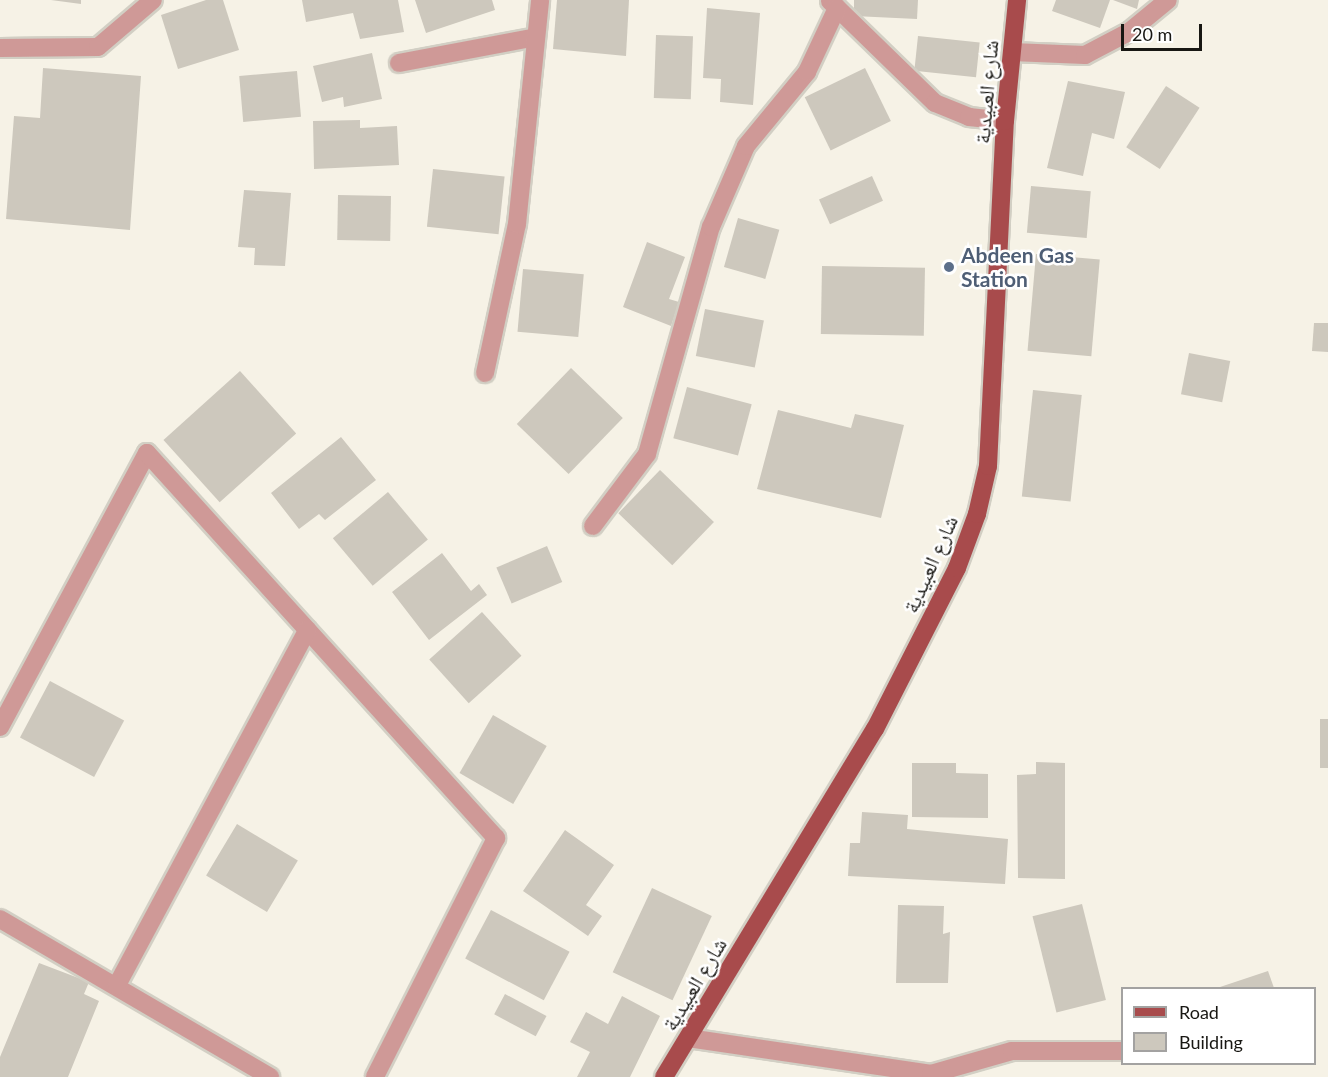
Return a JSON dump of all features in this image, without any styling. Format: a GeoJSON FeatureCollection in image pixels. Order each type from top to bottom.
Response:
{"type":"FeatureCollection","features":[{"type":"Feature","properties":{"kind":"main road","name":"شارع العبيدية"},"geometry":{"type":"LineString","coordinates":[[664,1077],[875,729],[957,568],[973,525],[988,466],[1005,121],[1017,0]]}},
{"type":"Feature","properties":{"kind":"street"},"geometry":{"type":"LineString","coordinates":[[0,48],[98,47],[153,0]]}},
{"type":"Feature","properties":{"kind":"street"},"geometry":{"type":"LineString","coordinates":[[485,373],[517,224],[540,0]]}},
{"type":"Feature","properties":{"kind":"street"},"geometry":{"type":"LineString","coordinates":[[1012,52],[1085,55],[1129,32],[1168,0]]}},
{"type":"Feature","properties":{"kind":"street"},"geometry":{"type":"LineString","coordinates":[[593,526],[647,454],[711,227],[746,146],[807,72],[833,4],[935,103],[969,117],[1005,121]]}},
{"type":"Feature","properties":{"kind":"street"},"geometry":{"type":"LineString","coordinates":[[399,63],[536,37]]}},
{"type":"Feature","properties":{"kind":"street"},"geometry":{"type":"LineString","coordinates":[[0,727],[147,453],[496,838],[375,1077]]}},
{"type":"Feature","properties":{"kind":"street"},"geometry":{"type":"LineString","coordinates":[[117,985],[307,630]]}},
{"type":"Feature","properties":{"kind":"street"},"geometry":{"type":"LineString","coordinates":[[0,919],[117,985],[270,1077]]}},
{"type":"Feature","properties":{"kind":"street"},"geometry":{"type":"LineString","coordinates":[[688,1038],[931,1074],[1012,1051],[1121,1051]]}},
{"type":"Feature","properties":{"kind":"building"},"geometry":{"type":"Polygon","coordinates":[[[51,0],[81,0],[81,4],[51,0]]]}},
{"type":"Feature","properties":{"kind":"building"},"geometry":{"type":"Polygon","coordinates":[[[206,0],[223,0],[239,50],[178,69],[161,15],[206,0]]]}},
{"type":"Feature","properties":{"kind":"building"},"geometry":{"type":"Polygon","coordinates":[[[302,0],[398,0],[404,32],[360,39],[353,13],[306,22],[302,0]]]}},
{"type":"Feature","properties":{"kind":"building"},"geometry":{"type":"Polygon","coordinates":[[[415,0],[492,0],[495,10],[426,33],[415,0]]]}},
{"type":"Feature","properties":{"kind":"building"},"geometry":{"type":"Polygon","coordinates":[[[557,0],[629,0],[626,56],[553,49],[557,0]]]}},
{"type":"Feature","properties":{"kind":"building"},"geometry":{"type":"Polygon","coordinates":[[[854,0],[918,0],[917,19],[854,16],[854,0]]]}},
{"type":"Feature","properties":{"kind":"building"},"geometry":{"type":"Polygon","coordinates":[[[1056,0],[1110,0],[1100,28],[1052,11],[1056,0]]]}},
{"type":"Feature","properties":{"kind":"building"},"geometry":{"type":"Polygon","coordinates":[[[1113,0],[1139,0],[1137,9],[1113,0]]]}},
{"type":"Feature","properties":{"kind":"building"},"geometry":{"type":"Polygon","coordinates":[[[707,8],[760,13],[753,105],[720,102],[721,79],[703,78],[707,8]]]}},
{"type":"Feature","properties":{"kind":"building"},"geometry":{"type":"Polygon","coordinates":[[[656,35],[693,36],[691,99],[654,98],[656,35]]]}},
{"type":"Feature","properties":{"kind":"building"},"geometry":{"type":"Polygon","coordinates":[[[918,36],[980,42],[976,77],[914,71],[918,36]]]}},
{"type":"Feature","properties":{"kind":"building"},"geometry":{"type":"Polygon","coordinates":[[[372,53],[382,99],[344,107],[343,97],[322,102],[313,66],[372,53]]]}},
{"type":"Feature","properties":{"kind":"building"},"geometry":{"type":"Polygon","coordinates":[[[43,68],[141,76],[130,230],[6,219],[14,116],[40,118],[43,68]]]}},
{"type":"Feature","properties":{"kind":"building"},"geometry":{"type":"Polygon","coordinates":[[[865,68],[891,121],[831,150],[805,97],[865,68]]]}},
{"type":"Feature","properties":{"kind":"building"},"geometry":{"type":"Polygon","coordinates":[[[297,71],[301,117],[243,122],[239,76],[297,71]]]}},
{"type":"Feature","properties":{"kind":"building"},"geometry":{"type":"Polygon","coordinates":[[[1068,81],[1125,92],[1114,139],[1092,133],[1083,176],[1047,168],[1068,81]]]}},
{"type":"Feature","properties":{"kind":"building"},"geometry":{"type":"Polygon","coordinates":[[[1166,86],[1200,108],[1160,169],[1126,147],[1166,86]]]}},
{"type":"Feature","properties":{"kind":"building"},"geometry":{"type":"Polygon","coordinates":[[[360,120],[360,128],[397,126],[399,165],[314,169],[313,121],[360,120]]]}},
{"type":"Feature","properties":{"kind":"building"},"geometry":{"type":"Polygon","coordinates":[[[433,169],[505,177],[499,234],[427,227],[433,169]]]}},
{"type":"Feature","properties":{"kind":"building"},"geometry":{"type":"Polygon","coordinates":[[[872,176],[883,201],[830,224],[819,200],[872,176]]]}},
{"type":"Feature","properties":{"kind":"building"},"geometry":{"type":"Polygon","coordinates":[[[1031,186],[1091,191],[1087,238],[1027,233],[1031,186]]]}},
{"type":"Feature","properties":{"kind":"building"},"geometry":{"type":"Polygon","coordinates":[[[244,190],[291,193],[285,266],[254,265],[255,248],[238,247],[244,190]]]}},
{"type":"Feature","properties":{"kind":"building"},"geometry":{"type":"Polygon","coordinates":[[[338,195],[391,196],[390,241],[337,240],[338,195]]]}},
{"type":"Feature","properties":{"kind":"building"},"geometry":{"type":"Polygon","coordinates":[[[738,218],[779,230],[765,279],[724,267],[738,218]]]}},
{"type":"Feature","properties":{"kind":"building"},"geometry":{"type":"Polygon","coordinates":[[[647,242],[685,257],[669,299],[679,302],[671,326],[623,307],[647,242]]]}},
{"type":"Feature","properties":{"kind":"building"},"geometry":{"type":"Polygon","coordinates":[[[1036,254],[1100,260],[1091,356],[1028,351],[1036,254]]]}},
{"type":"Feature","properties":{"kind":"building"},"geometry":{"type":"Polygon","coordinates":[[[822,266],[925,268],[924,336],[821,334],[822,266]]]}},
{"type":"Feature","properties":{"kind":"building"},"geometry":{"type":"Polygon","coordinates":[[[523,269],[584,274],[578,337],[518,332],[523,269]]]}},
{"type":"Feature","properties":{"kind":"building"},"geometry":{"type":"Polygon","coordinates":[[[705,309],[764,320],[755,368],[696,356],[705,309]]]}},
{"type":"Feature","properties":{"kind":"building"},"geometry":{"type":"Polygon","coordinates":[[[1314,323],[1328,323],[1328,352],[1312,351],[1314,323]]]}},
{"type":"Feature","properties":{"kind":"building"},"geometry":{"type":"Polygon","coordinates":[[[1189,353],[1230,361],[1222,402],[1181,394],[1189,353]]]}},
{"type":"Feature","properties":{"kind":"building"},"geometry":{"type":"Polygon","coordinates":[[[571,368],[623,418],[569,474],[517,424],[571,368]]]}},
{"type":"Feature","properties":{"kind":"building"},"geometry":{"type":"Polygon","coordinates":[[[240,371],[296,433],[220,502],[163,440],[240,371]]]}},
{"type":"Feature","properties":{"kind":"building"},"geometry":{"type":"Polygon","coordinates":[[[687,387],[752,404],[738,456],[673,438],[687,387]]]}},
{"type":"Feature","properties":{"kind":"building"},"geometry":{"type":"Polygon","coordinates":[[[1033,390],[1082,395],[1071,502],[1022,496],[1033,390]]]}},
{"type":"Feature","properties":{"kind":"building"},"geometry":{"type":"Polygon","coordinates":[[[778,410],[851,428],[855,414],[904,425],[881,518],[757,489],[778,410]]]}},
{"type":"Feature","properties":{"kind":"building"},"geometry":{"type":"Polygon","coordinates":[[[341,437],[376,480],[325,520],[319,514],[299,529],[271,493],[341,437]]]}},
{"type":"Feature","properties":{"kind":"building"},"geometry":{"type":"Polygon","coordinates":[[[660,470],[714,522],[672,565],[618,513],[660,470]]]}},
{"type":"Feature","properties":{"kind":"building"},"geometry":{"type":"Polygon","coordinates":[[[388,492],[428,539],[373,586],[333,538],[388,492]]]}},
{"type":"Feature","properties":{"kind":"building"},"geometry":{"type":"Polygon","coordinates":[[[547,546],[562,582],[512,603],[496,567],[547,546]]]}},
{"type":"Feature","properties":{"kind":"building"},"geometry":{"type":"Polygon","coordinates":[[[442,553],[471,591],[479,584],[487,595],[429,640],[392,592],[442,553]]]}},
{"type":"Feature","properties":{"kind":"building"},"geometry":{"type":"Polygon","coordinates":[[[482,612],[521,656],[469,703],[429,660],[482,612]]]}},
{"type":"Feature","properties":{"kind":"building"},"geometry":{"type":"Polygon","coordinates":[[[50,681],[124,720],[94,777],[20,738],[50,681]]]}},
{"type":"Feature","properties":{"kind":"building"},"geometry":{"type":"Polygon","coordinates":[[[493,715],[547,746],[513,804],[460,773],[493,715]]]}},
{"type":"Feature","properties":{"kind":"building"},"geometry":{"type":"Polygon","coordinates":[[[1320,719],[1328,719],[1328,768],[1320,768],[1320,719]]]}},
{"type":"Feature","properties":{"kind":"building"},"geometry":{"type":"Polygon","coordinates":[[[1036,762],[1065,763],[1065,879],[1018,878],[1017,775],[1036,774],[1036,762]]]}},
{"type":"Feature","properties":{"kind":"building"},"geometry":{"type":"Polygon","coordinates":[[[912,763],[956,763],[956,773],[988,774],[988,818],[912,817],[912,763]]]}},
{"type":"Feature","properties":{"kind":"building"},"geometry":{"type":"Polygon","coordinates":[[[862,812],[908,815],[907,829],[1008,839],[1005,884],[848,876],[850,843],[860,843],[862,812]]]}},
{"type":"Feature","properties":{"kind":"building"},"geometry":{"type":"Polygon","coordinates":[[[237,824],[298,861],[267,912],[206,875],[237,824]]]}},
{"type":"Feature","properties":{"kind":"building"},"geometry":{"type":"Polygon","coordinates":[[[565,830],[614,865],[586,905],[602,916],[588,936],[523,891],[565,830]]]}},
{"type":"Feature","properties":{"kind":"building"},"geometry":{"type":"Polygon","coordinates":[[[652,888],[712,916],[673,1000],[613,972],[652,888]]]}},
{"type":"Feature","properties":{"kind":"building"},"geometry":{"type":"Polygon","coordinates":[[[1082,904],[1106,1000],[1056,1012],[1033,916],[1082,904]]]}},
{"type":"Feature","properties":{"kind":"building"},"geometry":{"type":"Polygon","coordinates":[[[898,905],[944,906],[943,934],[950,932],[948,983],[896,983],[898,905]]]}},
{"type":"Feature","properties":{"kind":"building"},"geometry":{"type":"Polygon","coordinates":[[[491,910],[570,952],[544,1000],[465,959],[491,910]]]}},
{"type":"Feature","properties":{"kind":"building"},"geometry":{"type":"Polygon","coordinates":[[[39,963],[89,982],[84,994],[99,1001],[68,1077],[0,1077],[0,1057],[39,963]]]}},
{"type":"Feature","properties":{"kind":"building"},"geometry":{"type":"Polygon","coordinates":[[[1268,971],[1274,987],[1220,987],[1268,971]]]}},
{"type":"Feature","properties":{"kind":"building"},"geometry":{"type":"Polygon","coordinates":[[[505,994],[546,1016],[536,1036],[494,1014],[505,994]]]}},
{"type":"Feature","properties":{"kind":"building"},"geometry":{"type":"Polygon","coordinates":[[[622,996],[660,1016],[630,1077],[577,1077],[590,1052],[570,1042],[586,1012],[608,1024],[622,996]]]}},
{"type":"Feature","properties":{"kind":"place","name":"Abdeen Gas Station"},"geometry":{"type":"Point","coordinates":[949,267]}}]}
